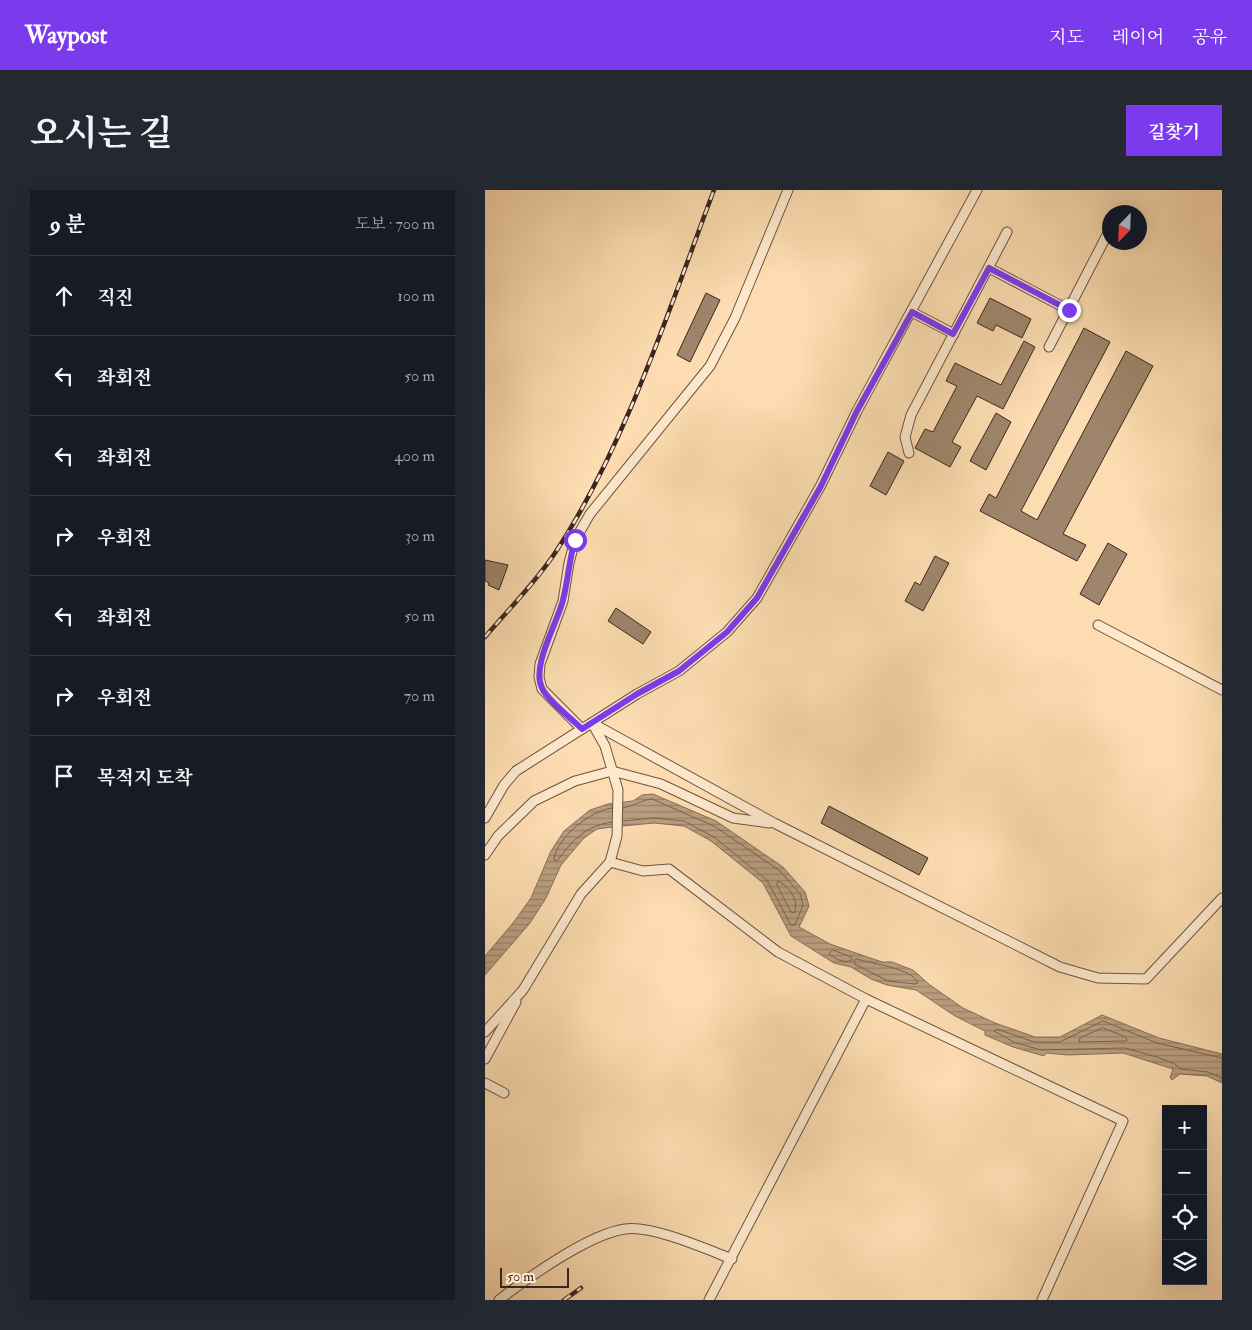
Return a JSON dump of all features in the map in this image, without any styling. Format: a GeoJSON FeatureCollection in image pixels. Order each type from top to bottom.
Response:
{"type":"FeatureCollection","features":[{"type":"Feature","properties":{"kind":"street"},"geometry":{"type":"LineString","coordinates":[[582,729],[542,689],[539,677],[540,664],[563,601],[575,540],[590,514],[710,366],[735,318],[788,190]]}},
{"type":"Feature","properties":{"kind":"street"},"geometry":{"type":"LineString","coordinates":[[485,818],[504,785],[516,771],[637,694],[679,671],[727,632],[757,598],[821,486],[857,411],[977,190]]}},
{"type":"Feature","properties":{"kind":"street"},"geometry":{"type":"LineString","coordinates":[[909,453],[905,437],[907,424],[1007,232]]}},
{"type":"Feature","properties":{"kind":"street"},"geometry":{"type":"LineString","coordinates":[[1049,347],[1102,245]]}},
{"type":"Feature","properties":{"kind":"street"},"geometry":{"type":"LineString","coordinates":[[989,268],[1069,310]]}},
{"type":"Feature","properties":{"kind":"street"},"geometry":{"type":"LineString","coordinates":[[912,312],[953,334]]}},
{"type":"Feature","properties":{"kind":"street"},"geometry":{"type":"LineString","coordinates":[[1098,625],[1222,690]]}},
{"type":"Feature","properties":{"kind":"street"},"geometry":{"type":"LineString","coordinates":[[485,1059],[523,990],[581,894],[610,862],[617,836],[618,790],[605,746],[592,723]]}},
{"type":"Feature","properties":{"kind":"street"},"geometry":{"type":"LineString","coordinates":[[592,723],[774,823],[1060,967],[1098,978],[1146,979],[1222,898]]}},
{"type":"Feature","properties":{"kind":"street"},"geometry":{"type":"LineString","coordinates":[[485,855],[497,836],[534,801],[575,781],[613,771],[661,784],[733,818],[774,823]]}},
{"type":"Feature","properties":{"kind":"street"},"geometry":{"type":"LineString","coordinates":[[610,862],[643,871],[669,869],[778,952],[866,999],[1123,1121],[1042,1300]]}},
{"type":"Feature","properties":{"kind":"street"},"geometry":{"type":"LineString","coordinates":[[485,1032],[523,990]]}},
{"type":"Feature","properties":{"kind":"street"},"geometry":{"type":"LineString","coordinates":[[709,1300],[866,999]]}},
{"type":"Feature","properties":{"kind":"street"},"geometry":{"type":"LineString","coordinates":[[485,1083],[504,1093]]}},
{"type":"Feature","properties":{"kind":"street"},"geometry":{"type":"LineString","coordinates":[[499,1300],[583,1244],[626,1229],[667,1234],[732,1258]]}},
{"type":"Feature","properties":{"kind":"water"},"geometry":{"type":"Polygon","coordinates":[[[653,794],[716,821],[783,867],[805,892],[809,906],[799,927],[830,944],[882,962],[892,962],[913,970],[930,985],[963,1008],[995,1023],[1035,1037],[1060,1037],[1102,1015],[1159,1038],[1222,1054],[1222,1083],[1207,1076],[1180,1074],[1172,1080],[1170,1078],[1173,1069],[1123,1053],[1068,1055],[1046,1053],[1044,1056],[1013,1047],[985,1035],[985,1031],[955,1016],[916,990],[887,985],[871,979],[851,967],[834,963],[791,936],[763,883],[711,841],[684,826],[654,823],[612,827],[597,829],[584,838],[561,865],[546,898],[530,923],[485,975],[485,956],[531,898],[551,851],[564,831],[590,810],[608,804],[633,801],[642,795],[653,794]]]}},
{"type":"Feature","properties":{"kind":"building"},"geometry":{"type":"Polygon","coordinates":[[[706,293],[720,300],[690,362],[677,355],[706,293]]]}},
{"type":"Feature","properties":{"kind":"building"},"geometry":{"type":"Polygon","coordinates":[[[990,298],[1031,319],[1022,338],[996,325],[993,331],[977,323],[990,298]]]}},
{"type":"Feature","properties":{"kind":"building"},"geometry":{"type":"Polygon","coordinates":[[[1084,328],[1110,342],[1021,511],[1037,520],[1126,351],[1153,366],[1063,534],[1086,545],[1077,561],[980,511],[989,494],[996,498],[1084,328]]]}},
{"type":"Feature","properties":{"kind":"building"},"geometry":{"type":"Polygon","coordinates":[[[1024,341],[1035,347],[1003,409],[977,396],[952,442],[961,447],[950,467],[915,448],[925,429],[933,432],[957,386],[946,381],[955,363],[1001,385],[1024,341]]]}},
{"type":"Feature","properties":{"kind":"building"},"geometry":{"type":"Polygon","coordinates":[[[996,413],[1011,422],[986,470],[970,461],[996,413]]]}},
{"type":"Feature","properties":{"kind":"building"},"geometry":{"type":"Polygon","coordinates":[[[888,452],[904,461],[886,495],[870,486],[888,452]]]}},
{"type":"Feature","properties":{"kind":"building"},"geometry":{"type":"Polygon","coordinates":[[[1108,543],[1127,554],[1099,605],[1080,594],[1108,543]]]}},
{"type":"Feature","properties":{"kind":"building"},"geometry":{"type":"Polygon","coordinates":[[[935,556],[949,563],[923,611],[905,601],[915,582],[920,585],[935,556]]]}},
{"type":"Feature","properties":{"kind":"building"},"geometry":{"type":"Polygon","coordinates":[[[485,560],[508,565],[499,590],[488,585],[489,583],[485,581],[485,560]]]}},
{"type":"Feature","properties":{"kind":"building"},"geometry":{"type":"Polygon","coordinates":[[[616,608],[651,632],[643,644],[608,621],[616,608]]]}},
{"type":"Feature","properties":{"kind":"building"},"geometry":{"type":"Polygon","coordinates":[[[829,806],[928,858],[919,875],[821,823],[829,806]]]}},
{"type":"Feature","properties":{"kind":"railway"},"geometry":{"type":"LineString","coordinates":[[485,637],[530,586],[555,553],[580,512],[603,468],[644,376],[714,190]]}},
{"type":"Feature","properties":{"kind":"railway"},"geometry":{"type":"LineString","coordinates":[[564,1300],[581,1288]]}},
{"type":"Feature","properties":{"kind":"route"},"geometry":{"type":"LineString","coordinates":[[575,540],[563,601],[540,664],[539,677],[542,689],[582,729],[637,694],[679,671],[727,632],[757,598],[821,486],[857,411],[912,312],[953,334],[989,268],[1069,310]]}}]}
